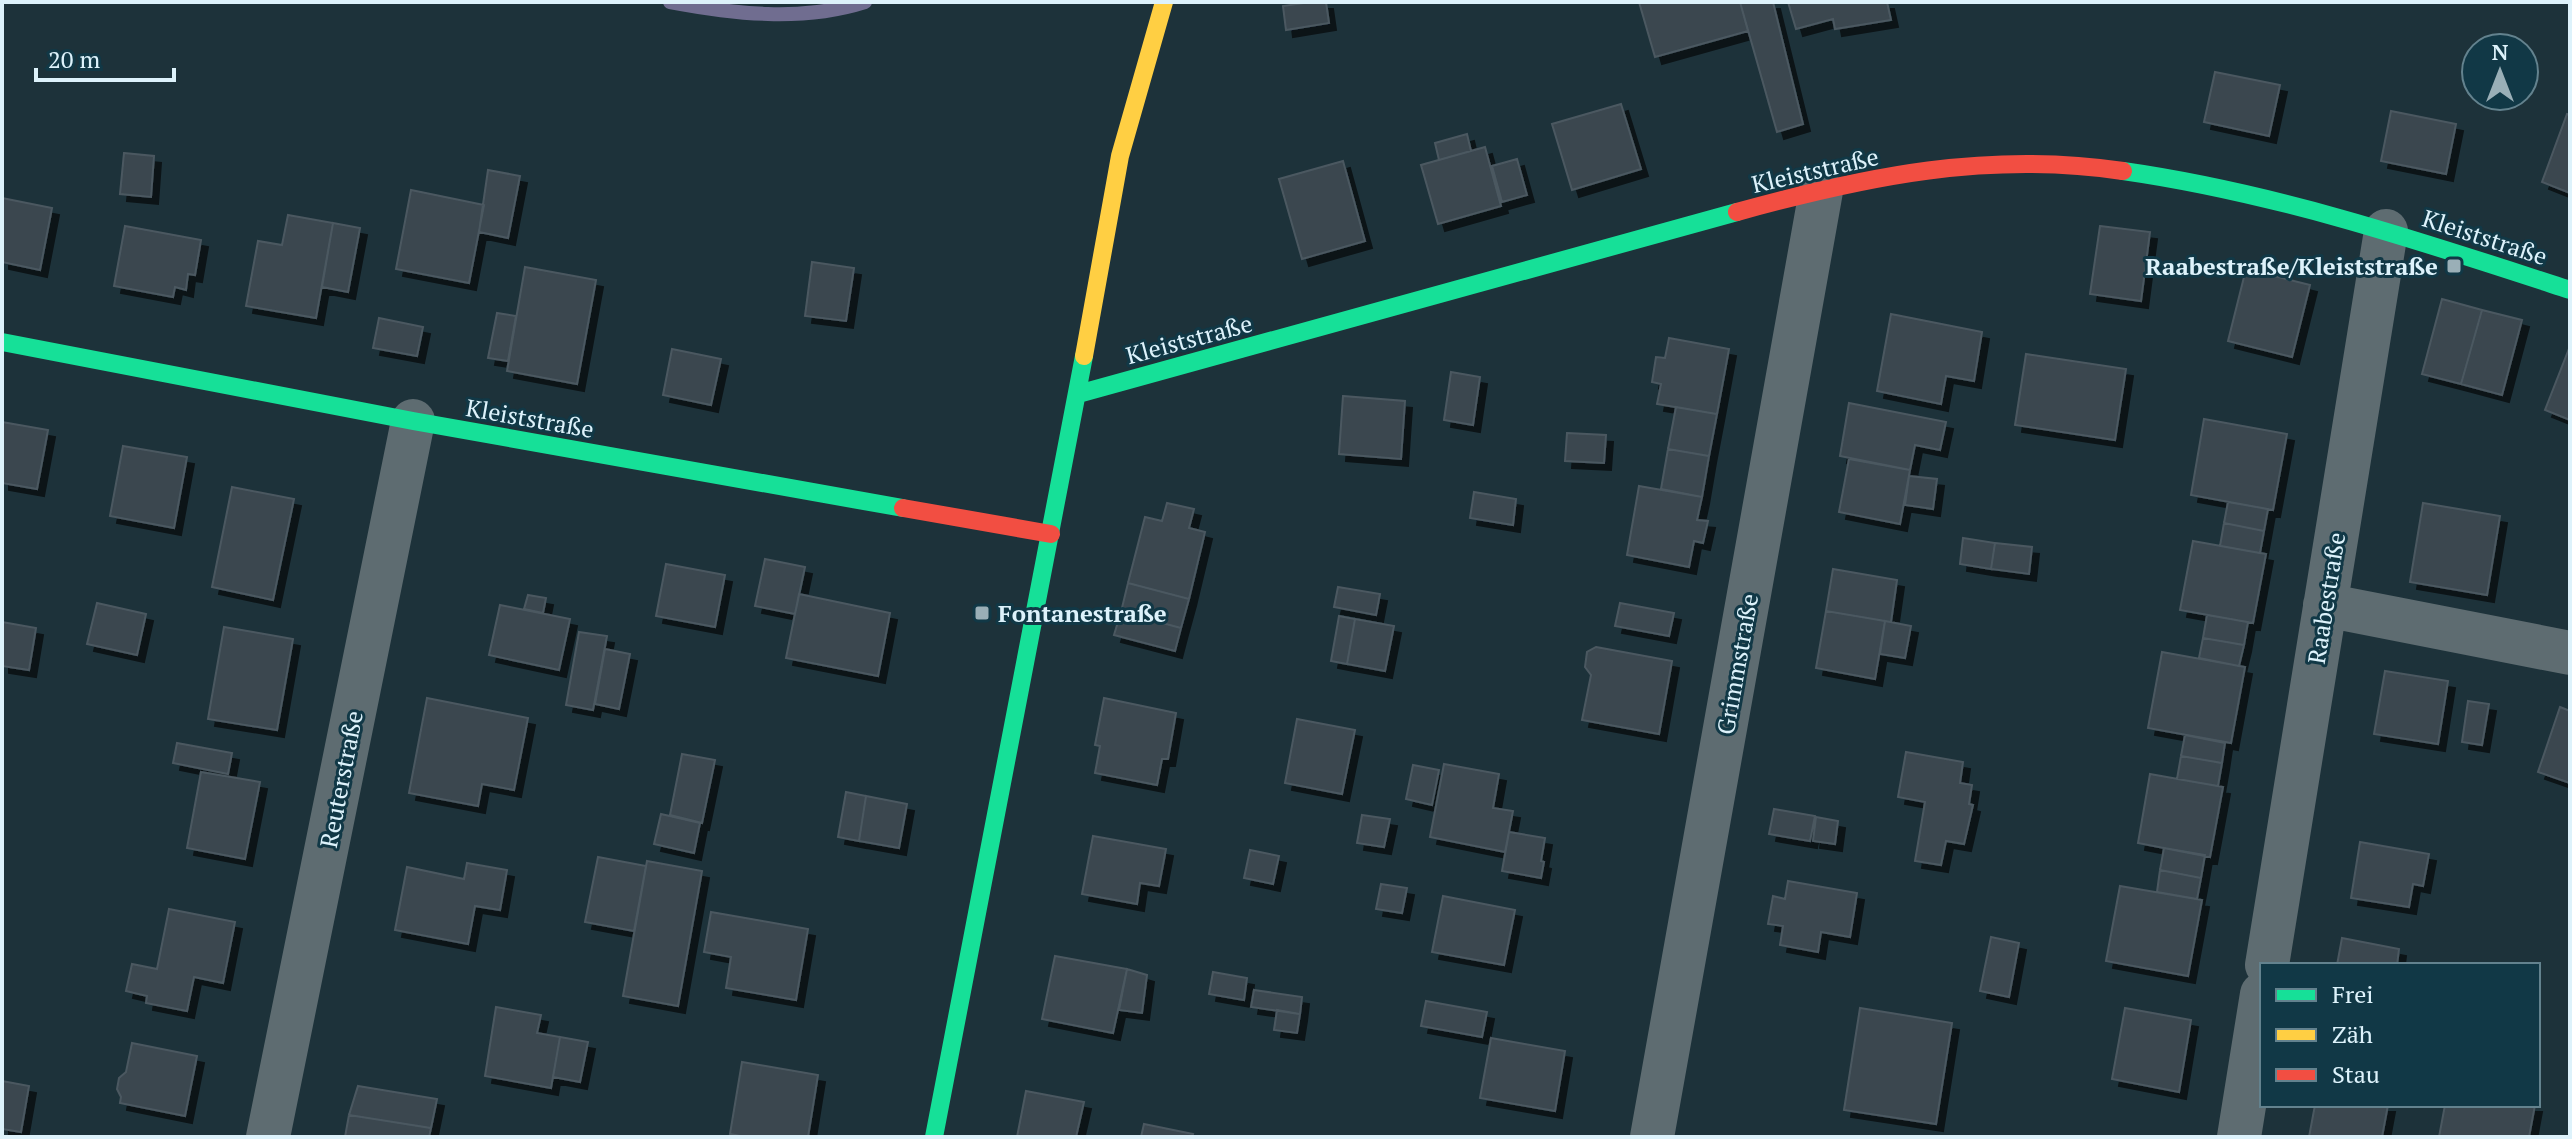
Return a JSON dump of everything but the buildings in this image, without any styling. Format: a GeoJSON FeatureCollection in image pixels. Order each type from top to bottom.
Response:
{"type":"FeatureCollection","features":[{"type":"Feature","properties":{"kind":"street"},"geometry":{"type":"LineString","coordinates":[[934,1137],[1078,394],[1120,156],[1164,2]]}},
{"type":"Feature","properties":{"kind":"street","name":"Kleiststraße"},"geometry":{"type":"LineString","coordinates":[[1078,394],[1821,191],[1959,165],[2037,163],[2145,173],[2232,188],[2386,231],[2570,290]]}},
{"type":"Feature","properties":{"kind":"street","name":"Grimmstraße"},"geometry":{"type":"LineString","coordinates":[[1652,1137],[1821,191]]}},
{"type":"Feature","properties":{"kind":"street","name":"Raabestraße"},"geometry":{"type":"LineString","coordinates":[[2267,963],[2386,231]]}},
{"type":"Feature","properties":{"kind":"street","name":"Kleiststraße"},"geometry":{"type":"LineString","coordinates":[[2,342],[413,421],[1051,534]]}},
{"type":"Feature","properties":{"kind":"street","name":"Reuterstraße"},"geometry":{"type":"LineString","coordinates":[[268,1137],[413,421]]}},
{"type":"Feature","properties":{"kind":"street"},"geometry":{"type":"LineString","coordinates":[[2325,605],[2570,653]]}},
{"type":"Feature","properties":{"kind":"street"},"geometry":{"type":"LineString","coordinates":[[2239,1137],[2260,1006]]}},
{"type":"Feature","properties":{"kind":"waterway"},"geometry":{"type":"LineString","coordinates":[[670,2],[768,14],[817,12],[865,2]]}},
{"type":"Feature","properties":{"kind":"traffic: fast"},"geometry":{"type":"LineString","coordinates":[[2123,171],[2180,180],[2293,206],[2405,237],[2570,290]]}},
{"type":"Feature","properties":{"kind":"traffic: fast"},"geometry":{"type":"LineString","coordinates":[[1078,394],[1737,212]]}},
{"type":"Feature","properties":{"kind":"traffic: fast"},"geometry":{"type":"LineString","coordinates":[[2,342],[413,421],[903,508]]}},
{"type":"Feature","properties":{"kind":"traffic: fast"},"geometry":{"type":"LineString","coordinates":[[934,1137],[1084,356]]}},
{"type":"Feature","properties":{"kind":"traffic: slow"},"geometry":{"type":"LineString","coordinates":[[1084,356],[1120,156],[1164,2]]}},
{"type":"Feature","properties":{"kind":"traffic: jam"},"geometry":{"type":"LineString","coordinates":[[1737,212],[1833,188],[1928,170],[2024,164],[2123,171]]}},
{"type":"Feature","properties":{"kind":"traffic: jam"},"geometry":{"type":"LineString","coordinates":[[903,508],[1051,534]]}},
{"type":"Feature","properties":{"kind":"place","name":"Raabestraße/Kleiststraße"},"geometry":{"type":"Point","coordinates":[2454,266]}},
{"type":"Feature","properties":{"kind":"place","name":"Fontanestraße"},"geometry":{"type":"Point","coordinates":[982,613]}}]}
